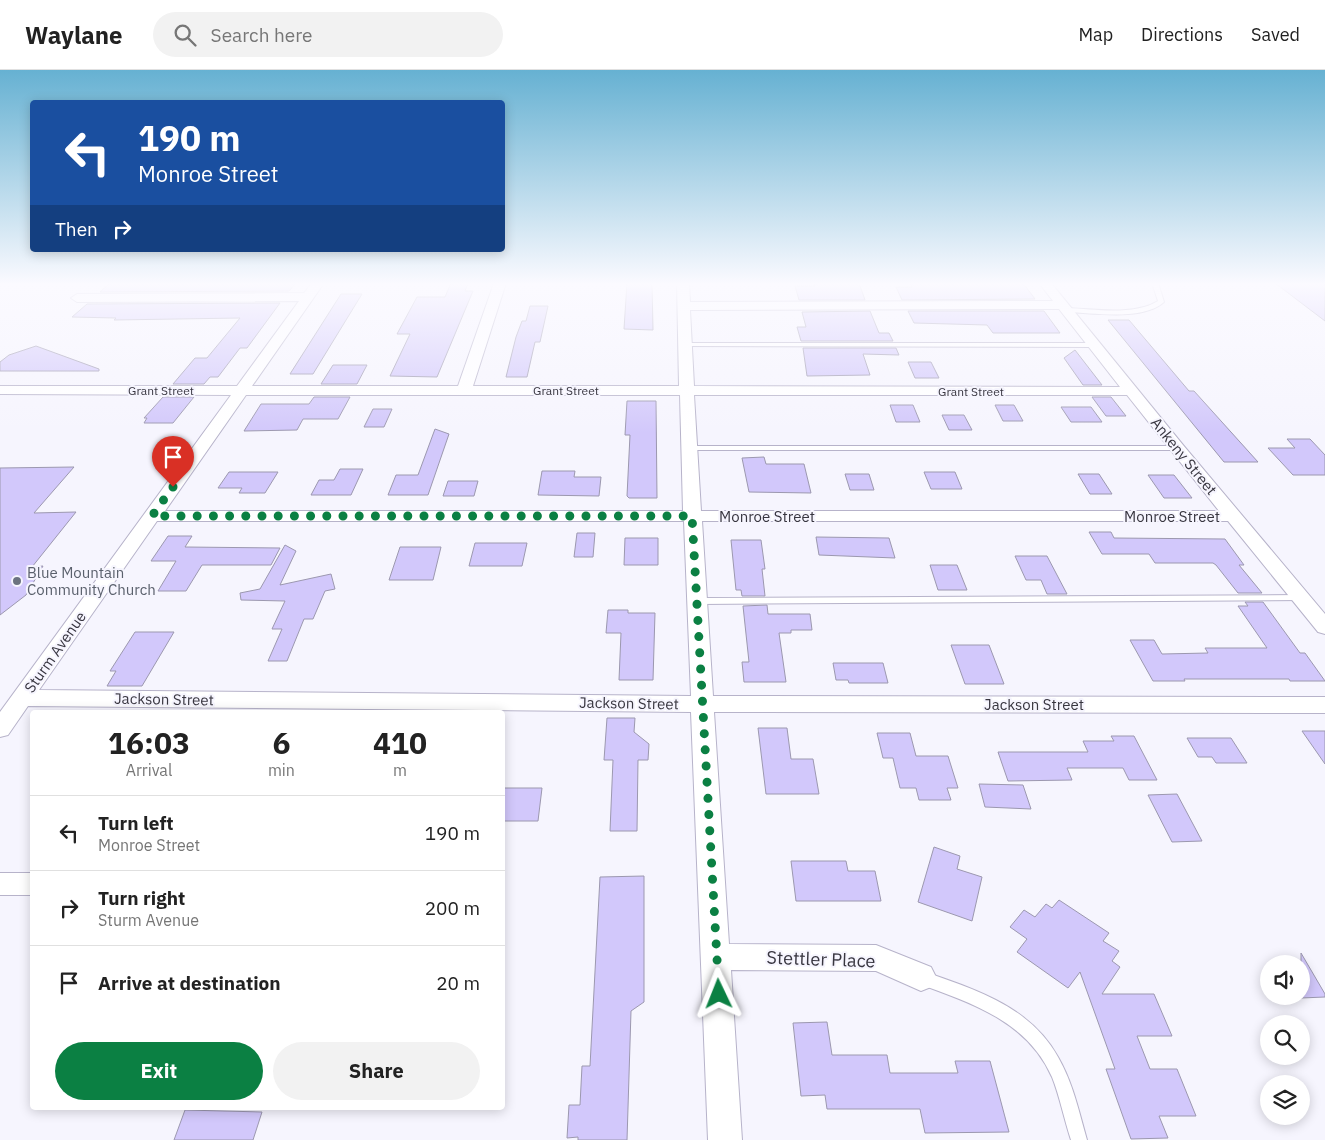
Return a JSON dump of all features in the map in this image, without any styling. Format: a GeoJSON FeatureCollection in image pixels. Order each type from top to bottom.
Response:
{"type":"FeatureCollection","features":[{"type":"Feature","properties":{"kind":"street","name":"Sturm Avenue"},"geometry":{"type":"LineString","coordinates":[[0,729],[282,333]]}},
{"type":"Feature","properties":{"kind":"street"},"geometry":{"type":"LineString","coordinates":[[464,390],[483,333]]}},
{"type":"Feature","properties":{"kind":"street"},"geometry":{"type":"LineString","coordinates":[[685,333],[692,516],[726,1140]]}},
{"type":"Feature","properties":{"kind":"street","name":"Ankeny Street"},"geometry":{"type":"LineString","coordinates":[[1085,333],[1177,448],[1325,627]]}},
{"type":"Feature","properties":{"kind":"street","name":"Grant Street"},"geometry":{"type":"LineString","coordinates":[[0,390],[1131,391]]}},
{"type":"Feature","properties":{"kind":"street","name":"Monroe Street"},"geometry":{"type":"LineString","coordinates":[[152,516],[1233,516]]}},
{"type":"Feature","properties":{"kind":"street","name":"Jackson Street"},"geometry":{"type":"LineString","coordinates":[[22,698],[703,704],[1325,705]]}},
{"type":"Feature","properties":{"kind":"street"},"geometry":{"type":"LineString","coordinates":[[0,884],[30,884]]}},
{"type":"Feature","properties":{"kind":"street","name":"Stettler Place"},"geometry":{"type":"LineString","coordinates":[[717,957],[876,958],[921,977]]}},
{"type":"Feature","properties":{"kind":"lane"},"geometry":{"type":"LineString","coordinates":[[686,345],[1095,345]]}},
{"type":"Feature","properties":{"kind":"lane"},"geometry":{"type":"LineString","coordinates":[[689,448],[1177,448]]}},
{"type":"Feature","properties":{"kind":"lane"},"geometry":{"type":"LineString","coordinates":[[698,601],[1301,598]]}},
{"type":"Feature","properties":{"kind":"lane"},"geometry":{"type":"LineString","coordinates":[[921,977],[977,996],[1005,1012],[1030,1030],[1048,1054],[1059,1078],[1079,1140]]}},
{"type":"Feature","properties":{"kind":"building"},"geometry":{"type":"Polygon","coordinates":[[[228,333],[258,333],[247,348],[240,348],[218,377],[210,377],[204,384],[173,384],[195,358],[207,358],[228,333]]]}},
{"type":"Feature","properties":{"kind":"building"},"geometry":{"type":"Polygon","coordinates":[[[316,333],[338,333],[313,374],[290,374],[316,333]]]}},
{"type":"Feature","properties":{"kind":"building"},"geometry":{"type":"Polygon","coordinates":[[[455,333],[437,377],[390,376],[410,334],[397,334],[455,333]]]}},
{"type":"Feature","properties":{"kind":"building"},"geometry":{"type":"Polygon","coordinates":[[[518,333],[542,333],[540,342],[535,342],[527,377],[506,377],[518,333]]]}},
{"type":"Feature","properties":{"kind":"building"},"geometry":{"type":"Polygon","coordinates":[[[799,333],[889,333],[893,341],[801,341],[799,333]]]}},
{"type":"Feature","properties":{"kind":"building"},"geometry":{"type":"Polygon","coordinates":[[[1119,333],[1140,333],[1189,391],[1194,391],[1258,462],[1224,462],[1119,333]]]}},
{"type":"Feature","properties":{"kind":"building"},"geometry":{"type":"Polygon","coordinates":[[[36,346],[99,369],[99,371],[0,371],[0,362],[9,355],[36,346]]]}},
{"type":"Feature","properties":{"kind":"building"},"geometry":{"type":"Polygon","coordinates":[[[803,348],[896,348],[899,355],[863,354],[870,375],[807,376],[803,348]]]}},
{"type":"Feature","properties":{"kind":"building"},"geometry":{"type":"Polygon","coordinates":[[[1075,350],[1102,385],[1083,385],[1064,358],[1075,350]]]}},
{"type":"Feature","properties":{"kind":"building"},"geometry":{"type":"Polygon","coordinates":[[[908,362],[931,362],[939,378],[915,378],[908,362]]]}},
{"type":"Feature","properties":{"kind":"building"},"geometry":{"type":"Polygon","coordinates":[[[333,365],[367,365],[357,384],[321,384],[333,365]]]}},
{"type":"Feature","properties":{"kind":"building"},"geometry":{"type":"Polygon","coordinates":[[[163,397],[194,397],[173,423],[144,423],[147,418],[144,418],[163,397]]]}},
{"type":"Feature","properties":{"kind":"building"},"geometry":{"type":"Polygon","coordinates":[[[314,397],[350,397],[338,419],[303,419],[297,430],[244,431],[261,404],[309,404],[314,397]]]}},
{"type":"Feature","properties":{"kind":"building"},"geometry":{"type":"Polygon","coordinates":[[[1092,397],[1111,397],[1126,416],[1106,416],[1092,397]]]}},
{"type":"Feature","properties":{"kind":"building"},"geometry":{"type":"Polygon","coordinates":[[[627,401],[656,401],[657,498],[629,498],[627,496],[630,435],[625,435],[627,401]]]}},
{"type":"Feature","properties":{"kind":"building"},"geometry":{"type":"Polygon","coordinates":[[[890,405],[913,405],[920,422],[896,422],[890,405]]]}},
{"type":"Feature","properties":{"kind":"building"},"geometry":{"type":"Polygon","coordinates":[[[995,405],[1014,405],[1023,421],[1003,421],[995,405]]]}},
{"type":"Feature","properties":{"kind":"building"},"geometry":{"type":"Polygon","coordinates":[[[1061,407],[1091,407],[1102,422],[1071,422],[1061,407]]]}},
{"type":"Feature","properties":{"kind":"building"},"geometry":{"type":"Polygon","coordinates":[[[373,409],[392,409],[384,427],[364,427],[373,409]]]}},
{"type":"Feature","properties":{"kind":"building"},"geometry":{"type":"Polygon","coordinates":[[[942,415],[964,415],[972,430],[949,430],[942,415]]]}},
{"type":"Feature","properties":{"kind":"building"},"geometry":{"type":"Polygon","coordinates":[[[435,429],[449,434],[428,495],[388,495],[396,475],[418,475],[435,429]]]}},
{"type":"Feature","properties":{"kind":"building"},"geometry":{"type":"Polygon","coordinates":[[[1287,439],[1310,439],[1325,455],[1325,475],[1293,475],[1268,448],[1295,448],[1287,439]]]}},
{"type":"Feature","properties":{"kind":"building"},"geometry":{"type":"Polygon","coordinates":[[[764,457],[766,464],[804,464],[811,493],[749,492],[742,458],[764,457]]]}},
{"type":"Feature","properties":{"kind":"building"},"geometry":{"type":"Polygon","coordinates":[[[74,467],[34,513],[76,512],[32,567],[43,566],[26,595],[0,615],[0,468],[74,467]]]}},
{"type":"Feature","properties":{"kind":"building"},"geometry":{"type":"Polygon","coordinates":[[[340,469],[363,469],[351,495],[311,495],[319,480],[334,480],[340,469]]]}},
{"type":"Feature","properties":{"kind":"building"},"geometry":{"type":"Polygon","coordinates":[[[542,471],[575,471],[574,477],[601,477],[599,496],[538,495],[542,471]]]}},
{"type":"Feature","properties":{"kind":"building"},"geometry":{"type":"Polygon","coordinates":[[[229,472],[278,472],[265,493],[239,493],[242,488],[218,488],[229,472]]]}},
{"type":"Feature","properties":{"kind":"building"},"geometry":{"type":"Polygon","coordinates":[[[924,472],[955,472],[962,489],[931,489],[924,472]]]}},
{"type":"Feature","properties":{"kind":"building"},"geometry":{"type":"Polygon","coordinates":[[[845,474],[869,474],[874,490],[850,490],[845,474]]]}},
{"type":"Feature","properties":{"kind":"building"},"geometry":{"type":"Polygon","coordinates":[[[1078,474],[1099,474],[1112,494],[1090,494],[1078,474]]]}},
{"type":"Feature","properties":{"kind":"building"},"geometry":{"type":"Polygon","coordinates":[[[1148,475],[1174,475],[1192,498],[1164,498],[1148,475]]]}},
{"type":"Feature","properties":{"kind":"building"},"geometry":{"type":"Polygon","coordinates":[[[448,481],[478,481],[474,496],[443,496],[448,481]]]}},
{"type":"Feature","properties":{"kind":"building"},"geometry":{"type":"Polygon","coordinates":[[[1089,532],[1111,532],[1114,538],[1225,539],[1244,565],[1239,565],[1262,593],[1238,593],[1213,563],[1155,563],[1149,554],[1102,554],[1089,532]]]}},
{"type":"Feature","properties":{"kind":"building"},"geometry":{"type":"Polygon","coordinates":[[[577,533],[595,533],[593,557],[574,557],[577,533]]]}},
{"type":"Feature","properties":{"kind":"building"},"geometry":{"type":"Polygon","coordinates":[[[168,536],[192,536],[185,547],[280,548],[271,565],[202,565],[186,591],[158,591],[176,561],[151,561],[168,536]]]}},
{"type":"Feature","properties":{"kind":"building"},"geometry":{"type":"Polygon","coordinates":[[[816,537],[889,538],[895,558],[819,555],[816,537]]]}},
{"type":"Feature","properties":{"kind":"building"},"geometry":{"type":"Polygon","coordinates":[[[625,538],[658,538],[658,565],[624,565],[625,538]]]}},
{"type":"Feature","properties":{"kind":"building"},"geometry":{"type":"Polygon","coordinates":[[[731,540],[761,540],[765,569],[762,569],[765,596],[742,596],[741,590],[736,590],[731,540]]]}},
{"type":"Feature","properties":{"kind":"building"},"geometry":{"type":"Polygon","coordinates":[[[475,543],[527,543],[522,566],[469,566],[475,543]]]}},
{"type":"Feature","properties":{"kind":"building"},"geometry":{"type":"Polygon","coordinates":[[[285,545],[296,551],[280,585],[331,574],[335,589],[325,591],[313,619],[304,619],[287,661],[268,661],[282,629],[272,629],[285,601],[241,600],[240,593],[260,589],[285,545]]]}},
{"type":"Feature","properties":{"kind":"building"},"geometry":{"type":"Polygon","coordinates":[[[400,547],[441,547],[433,580],[389,580],[400,547]]]}},
{"type":"Feature","properties":{"kind":"building"},"geometry":{"type":"Polygon","coordinates":[[[1015,556],[1047,556],[1067,594],[1047,594],[1041,580],[1026,580],[1015,556]]]}},
{"type":"Feature","properties":{"kind":"building"},"geometry":{"type":"Polygon","coordinates":[[[930,565],[957,565],[967,590],[938,590],[930,565]]]}},
{"type":"Feature","properties":{"kind":"building"},"geometry":{"type":"Polygon","coordinates":[[[1245,602],[1263,602],[1300,653],[1305,653],[1325,681],[1184,679],[1185,681],[1153,681],[1130,640],[1154,640],[1162,654],[1208,653],[1205,648],[1267,648],[1238,606],[1248,606],[1245,602]]]}},
{"type":"Feature","properties":{"kind":"building"},"geometry":{"type":"Polygon","coordinates":[[[767,605],[768,614],[810,614],[812,630],[791,630],[791,633],[779,633],[786,682],[744,682],[742,662],[749,662],[743,606],[767,605]]]}},
{"type":"Feature","properties":{"kind":"building"},"geometry":{"type":"Polygon","coordinates":[[[608,610],[628,610],[628,613],[655,613],[653,680],[619,680],[621,633],[606,633],[608,610]]]}},
{"type":"Feature","properties":{"kind":"building"},"geometry":{"type":"Polygon","coordinates":[[[135,632],[174,632],[142,686],[107,686],[116,671],[110,671],[135,632]]]}},
{"type":"Feature","properties":{"kind":"building"},"geometry":{"type":"Polygon","coordinates":[[[951,645],[989,645],[1004,684],[965,684],[951,645]]]}},
{"type":"Feature","properties":{"kind":"building"},"geometry":{"type":"Polygon","coordinates":[[[833,663],[883,663],[888,683],[849,683],[848,680],[836,680],[833,663]]]}},
{"type":"Feature","properties":{"kind":"building"},"geometry":{"type":"Polygon","coordinates":[[[607,718],[635,718],[634,732],[649,744],[648,760],[638,760],[637,831],[610,831],[613,760],[604,760],[607,718]]]}},
{"type":"Feature","properties":{"kind":"building"},"geometry":{"type":"Polygon","coordinates":[[[758,728],[787,728],[791,759],[813,759],[819,794],[766,794],[758,728]]]}},
{"type":"Feature","properties":{"kind":"building"},"geometry":{"type":"Polygon","coordinates":[[[1302,731],[1325,731],[1325,764],[1302,731]]]}},
{"type":"Feature","properties":{"kind":"building"},"geometry":{"type":"Polygon","coordinates":[[[877,733],[910,733],[916,756],[948,756],[958,788],[947,788],[951,800],[919,800],[916,788],[900,788],[893,758],[883,758],[877,733]]]}},
{"type":"Feature","properties":{"kind":"building"},"geometry":{"type":"Polygon","coordinates":[[[1111,736],[1134,736],[1157,780],[1129,780],[1123,768],[1067,768],[1072,780],[1008,781],[998,752],[1088,752],[1083,741],[1114,741],[1111,736]]]}},
{"type":"Feature","properties":{"kind":"building"},"geometry":{"type":"Polygon","coordinates":[[[1187,738],[1231,738],[1247,763],[1216,763],[1212,757],[1198,757],[1187,738]]]}},
{"type":"Feature","properties":{"kind":"building"},"geometry":{"type":"Polygon","coordinates":[[[979,784],[1023,785],[1031,809],[985,807],[979,784]]]}},
{"type":"Feature","properties":{"kind":"building"},"geometry":{"type":"Polygon","coordinates":[[[505,788],[542,788],[538,821],[505,821],[505,788]]]}},
{"type":"Feature","properties":{"kind":"building"},"geometry":{"type":"Polygon","coordinates":[[[1177,794],[1202,841],[1172,842],[1148,795],[1177,794]]]}},
{"type":"Feature","properties":{"kind":"building"},"geometry":{"type":"Polygon","coordinates":[[[934,847],[960,856],[957,869],[982,877],[972,921],[918,902],[934,847]]]}},
{"type":"Feature","properties":{"kind":"building"},"geometry":{"type":"Polygon","coordinates":[[[791,861],[846,861],[848,871],[875,871],[881,901],[796,901],[791,861]]]}},
{"type":"Feature","properties":{"kind":"building"},"geometry":{"type":"Polygon","coordinates":[[[644,876],[644,1002],[631,1011],[627,1140],[578,1140],[578,1137],[567,1138],[569,1105],[580,1105],[582,1066],[590,1066],[600,877],[644,876]]]}},
{"type":"Feature","properties":{"kind":"building"},"geometry":{"type":"Polygon","coordinates":[[[1059,900],[1109,933],[1103,941],[1119,951],[1112,961],[1120,967],[1102,994],[1154,994],[1172,1036],[1137,1036],[1150,1069],[1177,1069],[1196,1116],[1159,1116],[1168,1138],[1131,1139],[1106,1069],[1115,1069],[1080,972],[1068,988],[1017,952],[1027,939],[1010,927],[1024,910],[1035,917],[1046,904],[1052,908],[1059,900]]]}},
{"type":"Feature","properties":{"kind":"building"},"geometry":{"type":"Polygon","coordinates":[[[1310,968],[1325,994],[1325,997],[1310,998],[1310,968]]]}},
{"type":"Feature","properties":{"kind":"building"},"geometry":{"type":"Polygon","coordinates":[[[827,1022],[832,1055],[887,1055],[890,1073],[958,1073],[955,1061],[990,1061],[1009,1132],[925,1133],[920,1109],[827,1109],[825,1095],[801,1096],[793,1023],[827,1022]]]}},
{"type":"Feature","properties":{"kind":"building"},"geometry":{"type":"Polygon","coordinates":[[[185,1110],[262,1112],[253,1140],[174,1140],[185,1110]]]}},
{"type":"Feature","properties":{"kind":"place","name":"Blue Mountain Community Church"},"geometry":{"type":"Point","coordinates":[17,581]}},
{"type":"Feature","properties":{"kind":"route"},"geometry":{"type":"LineString","coordinates":[[173,487],[152,516],[692,516],[719,994]]}}]}
